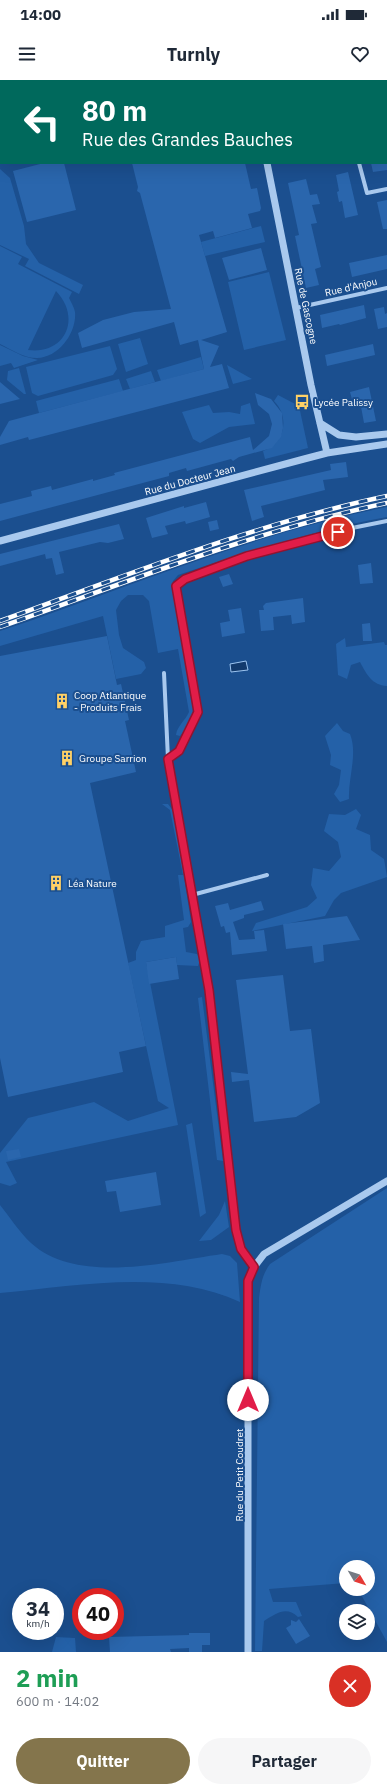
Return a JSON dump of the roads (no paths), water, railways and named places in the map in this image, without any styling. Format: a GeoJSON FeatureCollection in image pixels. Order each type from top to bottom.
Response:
{"type":"FeatureCollection","features":[{"type":"Feature","properties":{"kind":"street","name":"Rue de Gascogne"},"geometry":{"type":"LineString","coordinates":[[267,164],[327,453]]}},
{"type":"Feature","properties":{"kind":"street"},"geometry":{"type":"LineString","coordinates":[[359,164],[367,193],[387,189]]}},
{"type":"Feature","properties":{"kind":"street","name":"Rue d'Anjou"},"geometry":{"type":"LineString","coordinates":[[296,308],[387,288]]}},
{"type":"Feature","properties":{"kind":"street"},"geometry":{"type":"LineString","coordinates":[[320,423],[338,435],[356,437],[387,434]]}},
{"type":"Feature","properties":{"kind":"street","name":"Rue du Docteur Jean"},"geometry":{"type":"LineString","coordinates":[[0,541],[327,453],[387,444]]}},
{"type":"Feature","properties":{"kind":"street"},"geometry":{"type":"LineString","coordinates":[[168,759],[179,751],[198,712],[176,586],[185,579],[247,556],[341,531],[387,521]]}},
{"type":"Feature","properties":{"kind":"street"},"geometry":{"type":"LineString","coordinates":[[164,673],[168,759],[209,990],[236,1230],[241,1249],[254,1267]]}},
{"type":"Feature","properties":{"kind":"street"},"geometry":{"type":"LineString","coordinates":[[192,895],[266,875]]}},
{"type":"Feature","properties":{"kind":"street","name":"Rue du Petit Coudret"},"geometry":{"type":"LineString","coordinates":[[248,1652],[250,1590],[248,1281],[258,1260],[277,1246],[387,1181]]}},
{"type":"Feature","properties":{"kind":"railway"},"geometry":{"type":"LineString","coordinates":[[0,621],[240,536],[288,521],[387,496]]}},
{"type":"Feature","properties":{"kind":"railway"},"geometry":{"type":"LineString","coordinates":[[0,627],[144,575],[240,543],[288,528],[387,503]]}},
{"type":"Feature","properties":{"kind":"place","name":"Lycée Palissy"},"geometry":{"type":"Point","coordinates":[302,402]}},
{"type":"Feature","properties":{"kind":"place","name":"Coop Atlantique - Produits Frais"},"geometry":{"type":"Point","coordinates":[62,701]}},
{"type":"Feature","properties":{"kind":"place","name":"Groupe Sarrion"},"geometry":{"type":"Point","coordinates":[67,758]}},
{"type":"Feature","properties":{"kind":"place","name":"Léa Nature"},"geometry":{"type":"Point","coordinates":[56,883]}}]}
